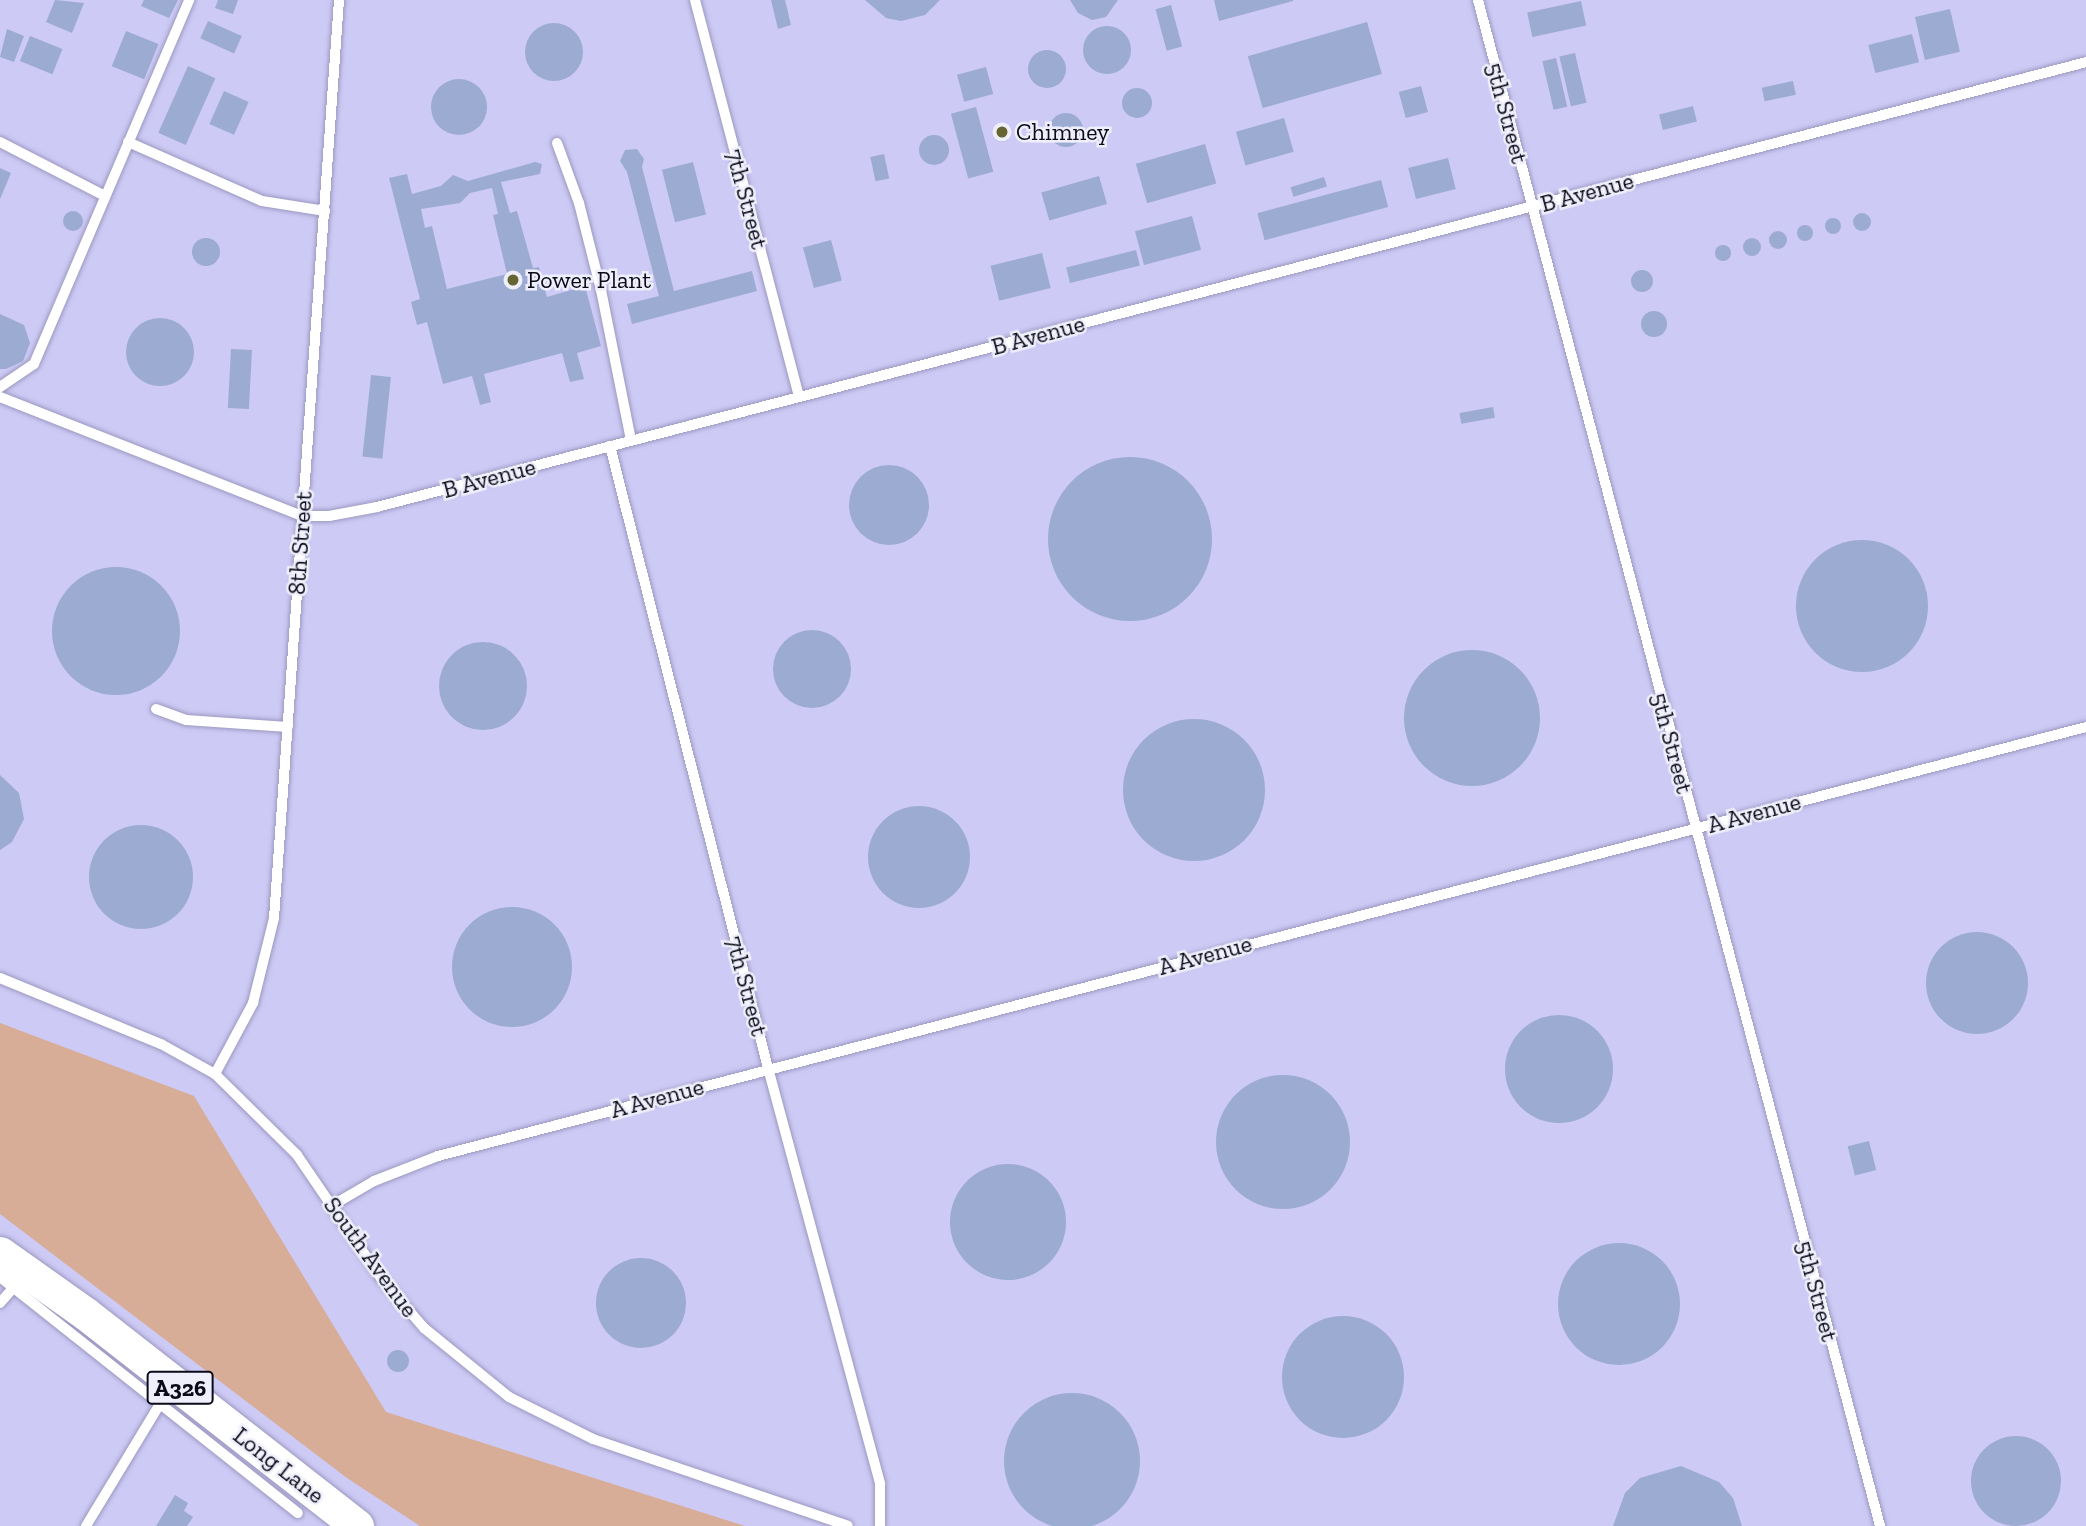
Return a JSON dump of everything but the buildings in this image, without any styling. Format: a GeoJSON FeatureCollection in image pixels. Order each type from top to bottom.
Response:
{"type":"FeatureCollection","features":[{"type":"Feature","properties":{"kind":"main road","name":"Long Lane"},"geometry":{"type":"LineString","coordinates":[[0,1253],[86,1314],[357,1526]]}},
{"type":"Feature","properties":{"kind":"lane"},"geometry":{"type":"LineString","coordinates":[[0,387],[34,364],[189,0]]}},
{"type":"Feature","properties":{"kind":"lane","name":"8th Street"},"geometry":{"type":"LineString","coordinates":[[215,1074],[248,1017],[270,942],[340,0]]}},
{"type":"Feature","properties":{"kind":"lane","name":"7th Street"},"geometry":{"type":"LineString","coordinates":[[695,0],[799,397]]}},
{"type":"Feature","properties":{"kind":"lane","name":"5th Street"},"geometry":{"type":"LineString","coordinates":[[1478,0],[1880,1526]]}},
{"type":"Feature","properties":{"kind":"lane","name":"B Avenue"},"geometry":{"type":"LineString","coordinates":[[0,397],[302,516],[377,507],[2086,62]]}},
{"type":"Feature","properties":{"kind":"lane"},"geometry":{"type":"LineString","coordinates":[[0,142],[105,196]]}},
{"type":"Feature","properties":{"kind":"lane"},"geometry":{"type":"LineString","coordinates":[[128,142],[262,201],[325,211]]}},
{"type":"Feature","properties":{"kind":"lane"},"geometry":{"type":"LineString","coordinates":[[556,144],[579,202],[631,440]]}},
{"type":"Feature","properties":{"kind":"lane","name":"7th Street"},"geometry":{"type":"LineString","coordinates":[[610,446],[768,1068],[880,1484],[880,1526]]}},
{"type":"Feature","properties":{"kind":"lane"},"geometry":{"type":"LineString","coordinates":[[156,709],[186,720],[288,726]]}},
{"type":"Feature","properties":{"kind":"lane","name":"A Avenue"},"geometry":{"type":"LineString","coordinates":[[333,1205],[374,1181],[438,1156],[2086,727]]}},
{"type":"Feature","properties":{"kind":"lane","name":"South Avenue"},"geometry":{"type":"LineString","coordinates":[[0,978],[161,1044],[215,1074],[281,1137],[333,1205],[381,1278],[424,1328],[509,1397],[593,1439],[848,1526]]}},
{"type":"Feature","properties":{"kind":"lane"},"geometry":{"type":"LineString","coordinates":[[0,1277],[298,1513]]}},
{"type":"Feature","properties":{"kind":"lane"},"geometry":{"type":"LineString","coordinates":[[0,1303],[14,1287]]}},
{"type":"Feature","properties":{"kind":"lane"},"geometry":{"type":"LineString","coordinates":[[86,1526],[161,1402]]}},
{"type":"Feature","properties":{"kind":"shaded area"},"geometry":{"type":"Polygon","coordinates":[[[0,1023],[194,1096],[386,1412],[745,1526],[420,1526],[347,1478],[0,1214],[0,1023]]]}},
{"type":"Feature","properties":{"kind":"place","name":"Chimney"},"geometry":{"type":"Point","coordinates":[1002,132]}},
{"type":"Feature","properties":{"kind":"place","name":"Power Plant"},"geometry":{"type":"Point","coordinates":[513,280]}}]}
